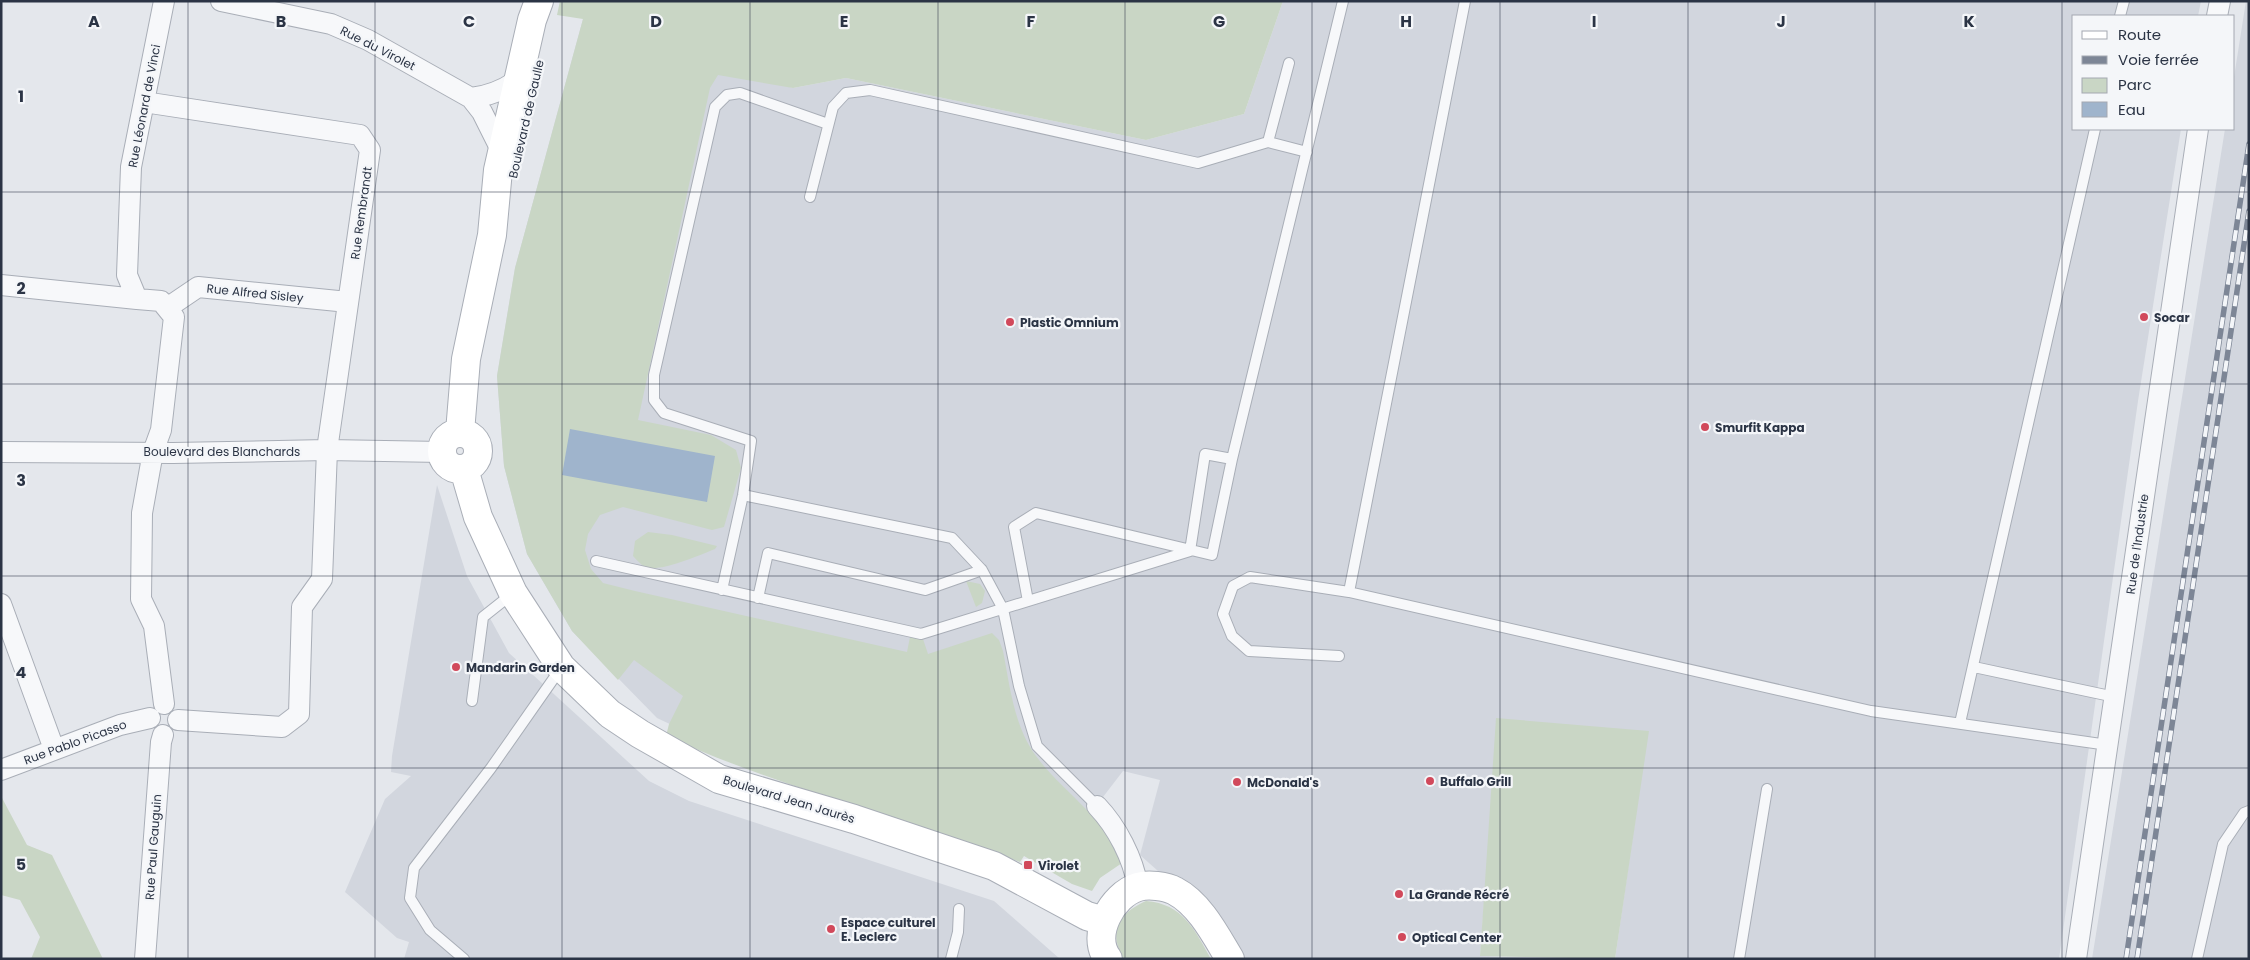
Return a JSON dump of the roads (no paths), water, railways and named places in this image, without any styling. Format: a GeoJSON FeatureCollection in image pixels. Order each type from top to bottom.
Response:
{"type":"FeatureCollection","features":[{"type":"Feature","properties":{"kind":"main road","name":"Boulevard de Gaulle"},"geometry":{"type":"LineString","coordinates":[[460,432],[466,359],[492,234],[498,170],[532,20],[539,1]]}},
{"type":"Feature","properties":{"kind":"main road","name":"Boulevard de Gaulle"},"geometry":{"type":"LineString","coordinates":[[492,234],[514,176],[543,43],[546,1]]}},
{"type":"Feature","properties":{"kind":"main road"},"geometry":{"type":"LineString","coordinates":[[460,432],[471,436],[478,446],[478,458],[469,467],[464,469],[457,469],[446,464],[442,452],[442,446],[449,436],[460,432]]}},
{"type":"Feature","properties":{"kind":"main road","name":"Boulevard Jean Jaurès"},"geometry":{"type":"LineString","coordinates":[[464,469],[478,517],[513,594],[561,667],[610,714],[640,734],[719,779],[854,819],[994,866],[1087,916],[1104,922]]}},
{"type":"Feature","properties":{"kind":"main road"},"geometry":{"type":"LineString","coordinates":[[1108,959],[1103,943],[1104,922],[1111,908],[1119,899],[1138,887],[1162,887],[1175,891],[1190,901],[1230,959]]}},
{"type":"Feature","properties":{"kind":"street","name":"Rue Léonard de Vinci"},"geometry":{"type":"LineString","coordinates":[[137,299],[128,275],[131,167],[164,1]]}},
{"type":"Feature","properties":{"kind":"street","name":"Rue du Virolet"},"geometry":{"type":"LineString","coordinates":[[220,1],[331,24],[368,40],[471,98],[482,112],[502,152]]}},
{"type":"Feature","properties":{"kind":"street"},"geometry":{"type":"LineString","coordinates":[[2217,15],[2220,1]]}},
{"type":"Feature","properties":{"kind":"street"},"geometry":{"type":"LineString","coordinates":[[471,98],[484,96],[506,88],[518,79]]}},
{"type":"Feature","properties":{"kind":"street","name":"Rue Rembrandt"},"geometry":{"type":"LineString","coordinates":[[144,102],[360,135],[370,150],[327,450],[322,579],[302,607],[299,714],[282,727],[178,720]]}},
{"type":"Feature","properties":{"kind":"street","name":"Rue de l'Industrie"},"geometry":{"type":"LineString","coordinates":[[2076,959],[2198,130]]}},
{"type":"Feature","properties":{"kind":"street"},"geometry":{"type":"LineString","coordinates":[[1,285],[162,301],[174,317],[161,430],[153,452],[142,513],[141,599],[154,626],[157,711],[155,728],[163,735],[174,730],[178,720],[173,709],[157,711]]}},
{"type":"Feature","properties":{"kind":"street","name":"Rue Alfred Sisley"},"geometry":{"type":"LineString","coordinates":[[167,308],[198,287],[348,302]]}},
{"type":"Feature","properties":{"kind":"street","name":"Boulevard des Blanchards"},"geometry":{"type":"LineString","coordinates":[[1,452],[327,450],[442,452]]}},
{"type":"Feature","properties":{"kind":"street"},"geometry":{"type":"LineString","coordinates":[[1,604],[54,750]]}},
{"type":"Feature","properties":{"kind":"street","name":"Rue Pablo Picasso"},"geometry":{"type":"LineString","coordinates":[[1,770],[157,711]]}},
{"type":"Feature","properties":{"kind":"street","name":"Rue Paul Gauguin"},"geometry":{"type":"LineString","coordinates":[[144,959],[163,735]]}},
{"type":"Feature","properties":{"kind":"street"},"geometry":{"type":"LineString","coordinates":[[1097,806],[1111,821],[1133,866],[1138,887]]}},
{"type":"Feature","properties":{"kind":"lane"},"geometry":{"type":"LineString","coordinates":[[1028,601],[1014,527],[1036,513],[1212,555],[1232,459],[1343,1]]}},
{"type":"Feature","properties":{"kind":"lane"},"geometry":{"type":"LineString","coordinates":[[1348,592],[1465,1]]}},
{"type":"Feature","properties":{"kind":"lane"},"geometry":{"type":"LineString","coordinates":[[2120,15],[2124,1]]}},
{"type":"Feature","properties":{"kind":"lane"},"geometry":{"type":"LineString","coordinates":[[1268,142],[1290,63]]}},
{"type":"Feature","properties":{"kind":"lane"},"geometry":{"type":"LineString","coordinates":[[810,197],[833,107],[846,93],[870,90],[1198,163],[1268,142],[1307,152]]}},
{"type":"Feature","properties":{"kind":"lane"},"geometry":{"type":"LineString","coordinates":[[722,590],[743,495],[751,440],[664,412],[654,400],[654,375],[715,107],[727,95],[740,93],[828,124]]}},
{"type":"Feature","properties":{"kind":"lane"},"geometry":{"type":"LineString","coordinates":[[1960,723],[2095,130]]}},
{"type":"Feature","properties":{"kind":"lane"},"geometry":{"type":"LineString","coordinates":[[1190,551],[1205,454],[1232,459]]}},
{"type":"Feature","properties":{"kind":"lane"},"geometry":{"type":"LineString","coordinates":[[743,495],[952,538],[982,570],[1003,609],[1019,686],[1038,746],[1097,806]]}},
{"type":"Feature","properties":{"kind":"lane"},"geometry":{"type":"LineString","coordinates":[[596,561],[921,634],[1190,551]]}},
{"type":"Feature","properties":{"kind":"lane"},"geometry":{"type":"LineString","coordinates":[[758,598],[768,553],[924,590],[982,570]]}},
{"type":"Feature","properties":{"kind":"lane"},"geometry":{"type":"LineString","coordinates":[[1339,656],[1249,651],[1232,636],[1223,614],[1233,586],[1250,576],[1348,592],[1871,711],[2108,745]]}},
{"type":"Feature","properties":{"kind":"lane"},"geometry":{"type":"LineString","coordinates":[[472,701],[483,617],[513,594]]}},
{"type":"Feature","properties":{"kind":"lane"},"geometry":{"type":"LineString","coordinates":[[464,959],[430,930],[410,898],[414,868],[491,768],[561,667]]}},
{"type":"Feature","properties":{"kind":"lane"},"geometry":{"type":"LineString","coordinates":[[1974,667],[2115,697]]}},
{"type":"Feature","properties":{"kind":"lane"},"geometry":{"type":"LineString","coordinates":[[1739,959],[1767,789]]}},
{"type":"Feature","properties":{"kind":"lane"},"geometry":{"type":"LineString","coordinates":[[2197,959],[2223,844],[2244,813],[2249,811]]}},
{"type":"Feature","properties":{"kind":"lane"},"geometry":{"type":"LineString","coordinates":[[951,959],[958,932],[959,909]]}},
{"type":"Feature","properties":{"kind":"water"},"geometry":{"type":"Polygon","coordinates":[[[570,429],[715,456],[707,502],[562,475],[570,429]]]}},
{"type":"Feature","properties":{"kind":"railway"},"geometry":{"type":"LineString","coordinates":[[2126,959],[2249,144]]}},
{"type":"Feature","properties":{"kind":"railway"},"geometry":{"type":"LineString","coordinates":[[2137,959],[2249,211]]}},
{"type":"Feature","properties":{"kind":"place","name":"Socar"},"geometry":{"type":"Point","coordinates":[2144,317]}},
{"type":"Feature","properties":{"kind":"place","name":"Plastic Omnium"},"geometry":{"type":"Point","coordinates":[1010,322]}},
{"type":"Feature","properties":{"kind":"place","name":"Smurfit Kappa"},"geometry":{"type":"Point","coordinates":[1705,427]}},
{"type":"Feature","properties":{"kind":"place","name":"Mandarin Garden"},"geometry":{"type":"Point","coordinates":[456,667]}},
{"type":"Feature","properties":{"kind":"place","name":"Buffalo Grill"},"geometry":{"type":"Point","coordinates":[1430,781]}},
{"type":"Feature","properties":{"kind":"place","name":"McDonald's"},"geometry":{"type":"Point","coordinates":[1237,782]}},
{"type":"Feature","properties":{"kind":"place","name":"Virolet"},"geometry":{"type":"Point","coordinates":[1028,865]}},
{"type":"Feature","properties":{"kind":"place","name":"La Grande Récré"},"geometry":{"type":"Point","coordinates":[1399,894]}},
{"type":"Feature","properties":{"kind":"place","name":"Espace culturel E. Leclerc"},"geometry":{"type":"Point","coordinates":[831,929]}},
{"type":"Feature","properties":{"kind":"place","name":"Optical Center"},"geometry":{"type":"Point","coordinates":[1402,937]}}]}
